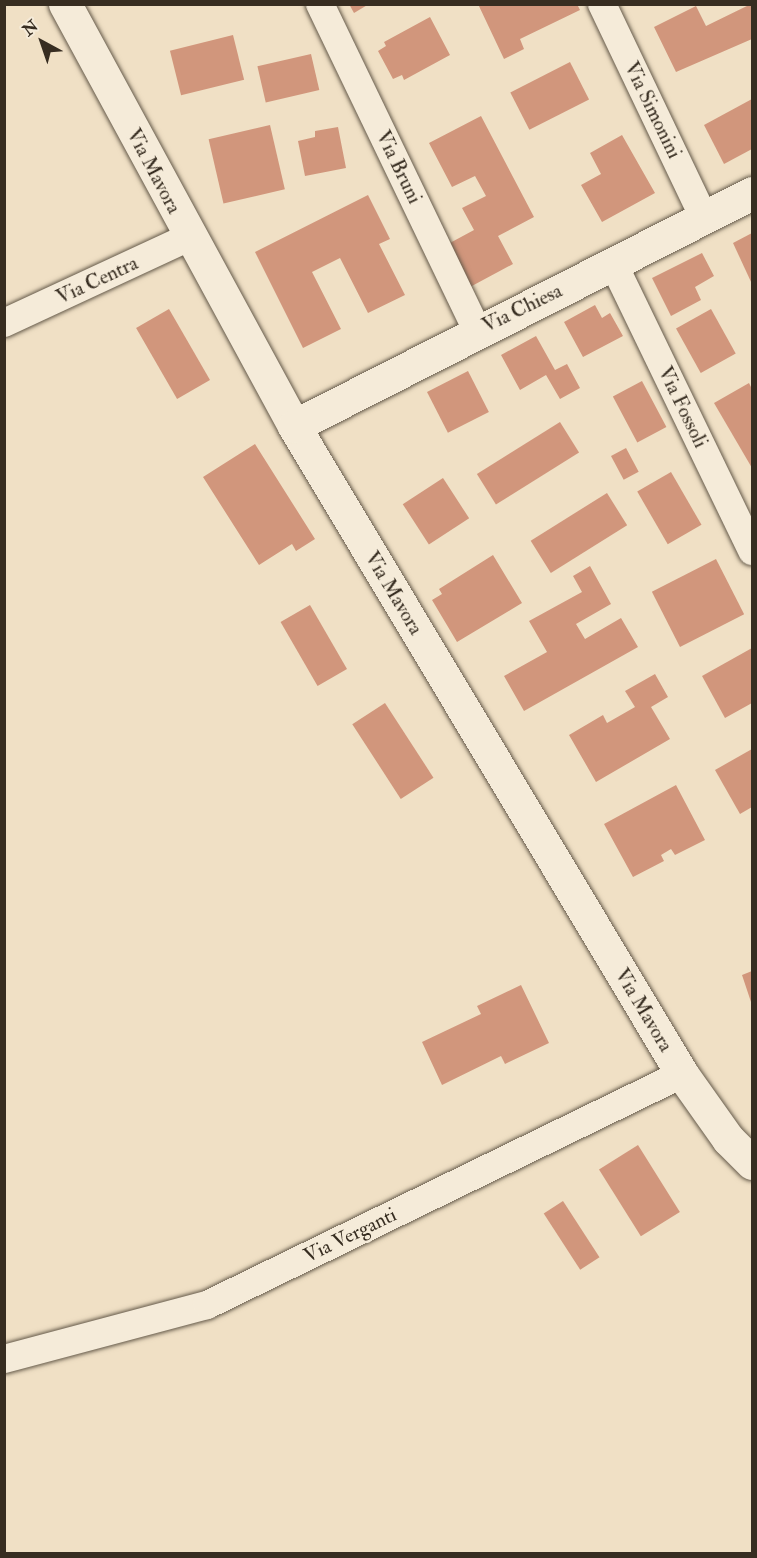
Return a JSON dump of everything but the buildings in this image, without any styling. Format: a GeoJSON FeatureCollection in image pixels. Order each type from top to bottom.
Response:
{"type":"FeatureCollection","features":[{"type":"Feature","properties":{"kind":"street","name":"Via Mavora"},"geometry":{"type":"LineString","coordinates":[[65,4],[189,237],[294,426],[682,1074],[728,1138],[753,1163]]}},
{"type":"Feature","properties":{"kind":"street","name":"Via Bruni"},"geometry":{"type":"LineString","coordinates":[[320,4],[477,330]]}},
{"type":"Feature","properties":{"kind":"street","name":"Via Simonini"},"geometry":{"type":"LineString","coordinates":[[602,4],[703,216]]}},
{"type":"Feature","properties":{"kind":"street","name":"Via Chiesa"},"geometry":{"type":"LineString","coordinates":[[294,426],[477,330],[753,193]]}},
{"type":"Feature","properties":{"kind":"street","name":"Via Centra"},"geometry":{"type":"LineString","coordinates":[[4,323],[189,237]]}},
{"type":"Feature","properties":{"kind":"street","name":"Via Fossoli"},"geometry":{"type":"LineString","coordinates":[[613,263],[753,551]]}},
{"type":"Feature","properties":{"kind":"street","name":"Via Verganti"},"geometry":{"type":"LineString","coordinates":[[4,1359],[207,1305],[682,1074]]}}]}
